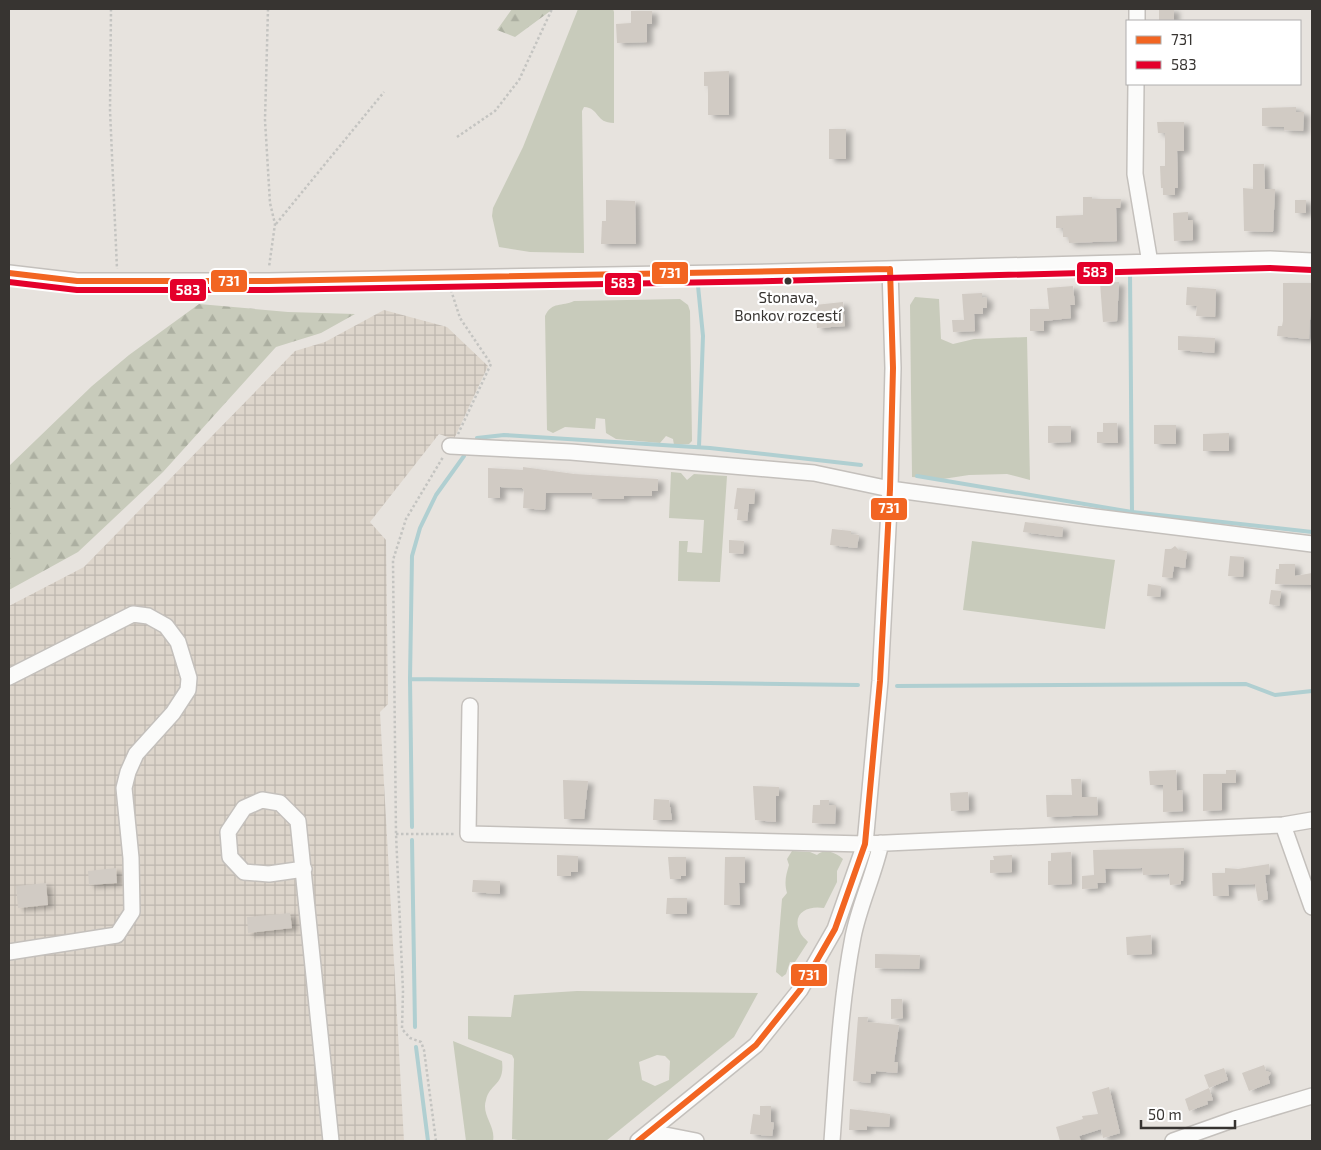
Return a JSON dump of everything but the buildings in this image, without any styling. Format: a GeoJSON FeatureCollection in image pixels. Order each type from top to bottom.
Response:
{"type":"FeatureCollection","features":[{"type":"Feature","properties":{"kind":"street"},"geometry":{"type":"LineString","coordinates":[[1136,85],[1135,174],[1150,263]]}},
{"type":"Feature","properties":{"kind":"street"},"geometry":{"type":"LineString","coordinates":[[9,273],[76,281],[268,281],[890,269],[1270,259],[1312,261]]}},
{"type":"Feature","properties":{"kind":"street"},"geometry":{"type":"LineString","coordinates":[[644,1136],[756,1045],[800,990],[835,929],[865,844],[880,681],[890,489],[893,368],[890,269]]}},
{"type":"Feature","properties":{"kind":"street"},"geometry":{"type":"LineString","coordinates":[[450,446],[571,452],[814,473],[890,489],[1312,544]]}},
{"type":"Feature","properties":{"kind":"street"},"geometry":{"type":"LineString","coordinates":[[9,677],[133,614],[148,616],[166,626],[178,642],[189,678],[188,690],[173,714],[136,754],[128,772],[124,788],[131,858],[132,912],[117,935],[9,952]]}},
{"type":"Feature","properties":{"kind":"street"},"geometry":{"type":"LineString","coordinates":[[470,706],[468,834],[865,844],[1283,825],[1312,820]]}},
{"type":"Feature","properties":{"kind":"street"},"geometry":{"type":"LineString","coordinates":[[304,869],[268,874],[244,872],[230,857],[228,832],[244,808],[262,800],[280,803],[298,821],[304,869],[331,1141]]}},
{"type":"Feature","properties":{"kind":"street"},"geometry":{"type":"LineString","coordinates":[[1283,825],[1312,907]]}},
{"type":"Feature","properties":{"kind":"street"},"geometry":{"type":"LineString","coordinates":[[832,1141],[843,994],[854,935],[874,873],[881,843]]}},
{"type":"Feature","properties":{"kind":"street"},"geometry":{"type":"LineString","coordinates":[[1173,1141],[1235,1118],[1312,1096]]}},
{"type":"Feature","properties":{"kind":"street"},"geometry":{"type":"LineString","coordinates":[[644,1136],[696,1141]]}},
{"type":"Feature","properties":{"kind":"path"},"geometry":{"type":"LineString","coordinates":[[111,9],[110,110],[117,281]]}},
{"type":"Feature","properties":{"kind":"path"},"geometry":{"type":"LineString","coordinates":[[268,9],[265,120],[270,203],[276,224],[268,281]]}},
{"type":"Feature","properties":{"kind":"path"},"geometry":{"type":"LineString","coordinates":[[457,137],[495,111],[519,80],[552,9]]}},
{"type":"Feature","properties":{"kind":"path"},"geometry":{"type":"LineString","coordinates":[[276,224],[384,92]]}},
{"type":"Feature","properties":{"kind":"path"},"geometry":{"type":"LineString","coordinates":[[436,1141],[424,1050],[421,1042],[410,1038],[402,1029],[402,934],[396,834],[393,560],[406,519],[465,422],[490,364],[460,318],[448,278]]}},
{"type":"Feature","properties":{"kind":"path"},"geometry":{"type":"LineString","coordinates":[[396,834],[468,834]]}},
{"type":"Feature","properties":{"kind":"shaded area"},"geometry":{"type":"Polygon","coordinates":[[[384,310],[447,327],[488,366],[454,439],[439,434],[370,522],[386,540],[388,704],[380,712],[404,1141],[9,1141],[9,606],[84,567],[295,351],[325,342],[384,310]]]}},
{"type":"Feature","properties":{"kind":"green space"},"geometry":{"type":"Polygon","coordinates":[[[512,9],[553,9],[515,37],[497,30],[512,9]]]}},
{"type":"Feature","properties":{"kind":"green space"},"geometry":{"type":"Polygon","coordinates":[[[578,9],[613,9],[614,12],[614,123],[604,121],[589,108],[584,107],[582,111],[584,253],[530,252],[499,247],[492,216],[493,208],[523,147],[578,9]]]}},
{"type":"Feature","properties":{"kind":"green space"},"geometry":{"type":"Polygon","coordinates":[[[915,297],[939,299],[941,339],[953,344],[974,339],[1027,337],[1030,480],[1007,474],[969,475],[943,479],[912,477],[910,305],[915,297]]]}},
{"type":"Feature","properties":{"kind":"green space"},"geometry":{"type":"Polygon","coordinates":[[[680,299],[688,305],[690,311],[692,441],[689,444],[674,445],[673,439],[666,436],[660,443],[616,439],[606,433],[605,419],[596,418],[595,429],[565,427],[553,433],[547,430],[545,316],[551,308],[574,301],[680,299]]]}},
{"type":"Feature","properties":{"kind":"green space"},"geometry":{"type":"Polygon","coordinates":[[[199,304],[288,312],[355,314],[321,333],[276,347],[163,472],[78,552],[9,590],[9,466],[92,386],[129,355],[199,304]]]}},
{"type":"Feature","properties":{"kind":"green space"},"geometry":{"type":"Polygon","coordinates":[[[671,472],[681,473],[687,480],[694,474],[727,476],[720,582],[678,581],[679,541],[688,541],[687,552],[702,553],[704,520],[669,518],[671,472]]]}},
{"type":"Feature","properties":{"kind":"green space"},"geometry":{"type":"Polygon","coordinates":[[[972,541],[1115,560],[1105,629],[963,610],[972,541]]]}},
{"type":"Feature","properties":{"kind":"green space"},"geometry":{"type":"Polygon","coordinates":[[[792,851],[810,852],[817,855],[823,852],[830,852],[843,859],[837,871],[837,882],[824,908],[807,909],[799,915],[798,925],[801,934],[808,942],[795,962],[790,962],[786,974],[782,977],[776,972],[782,899],[787,893],[786,879],[789,865],[787,859],[792,851]]]}},
{"type":"Feature","properties":{"kind":"green space"},"geometry":{"type":"Polygon","coordinates":[[[577,991],[758,993],[734,1037],[606,1141],[524,1141],[512,1139],[514,1059],[512,1055],[468,1039],[468,1016],[511,1017],[514,995],[577,991]],[[657,1055],[639,1062],[642,1080],[655,1086],[669,1080],[670,1061],[665,1056],[657,1055]]]}},
{"type":"Feature","properties":{"kind":"green space"},"geometry":{"type":"Polygon","coordinates":[[[453,1041],[502,1061],[501,1075],[488,1094],[485,1105],[493,1141],[466,1141],[453,1041]]]}},
{"type":"Feature","properties":{"kind":"waterway"},"geometry":{"type":"LineString","coordinates":[[1130,271],[1132,512]]}},
{"type":"Feature","properties":{"kind":"waterway"},"geometry":{"type":"LineString","coordinates":[[698,286],[703,336],[699,447]]}},
{"type":"Feature","properties":{"kind":"waterway"},"geometry":{"type":"LineString","coordinates":[[477,438],[504,435],[710,448],[861,465]]}},
{"type":"Feature","properties":{"kind":"waterway"},"geometry":{"type":"LineString","coordinates":[[412,827],[410,679],[412,556],[420,528],[436,495],[464,456]]}},
{"type":"Feature","properties":{"kind":"waterway"},"geometry":{"type":"LineString","coordinates":[[917,476],[1132,512],[1312,532]]}},
{"type":"Feature","properties":{"kind":"waterway"},"geometry":{"type":"LineString","coordinates":[[410,679],[858,685]]}},
{"type":"Feature","properties":{"kind":"waterway"},"geometry":{"type":"LineString","coordinates":[[897,686],[1246,684],[1275,695],[1312,691]]}},
{"type":"Feature","properties":{"kind":"waterway"},"geometry":{"type":"LineString","coordinates":[[412,840],[415,1027]]}},
{"type":"Feature","properties":{"kind":"waterway"},"geometry":{"type":"LineString","coordinates":[[416,1047],[428,1141]]}},
{"type":"Feature","properties":{"kind":"transit line","name":"583"},"geometry":{"type":"LineString","coordinates":[[9,282],[77,290],[268,290],[773,281],[1270,268],[1312,270]]}},
{"type":"Feature","properties":{"kind":"transit line","name":"731"},"geometry":{"type":"LineString","coordinates":[[9,273],[77,281],[268,281],[890,269]]}},
{"type":"Feature","properties":{"kind":"transit line","name":"731"},"geometry":{"type":"LineString","coordinates":[[638,1141],[756,1045],[800,990],[835,929],[865,844],[880,681],[890,489],[893,368],[890,269]]}},
{"type":"Feature","properties":{"kind":"place","name":"Stonava, Bonkov rozcestí"},"geometry":{"type":"Point","coordinates":[788,281]}}]}
